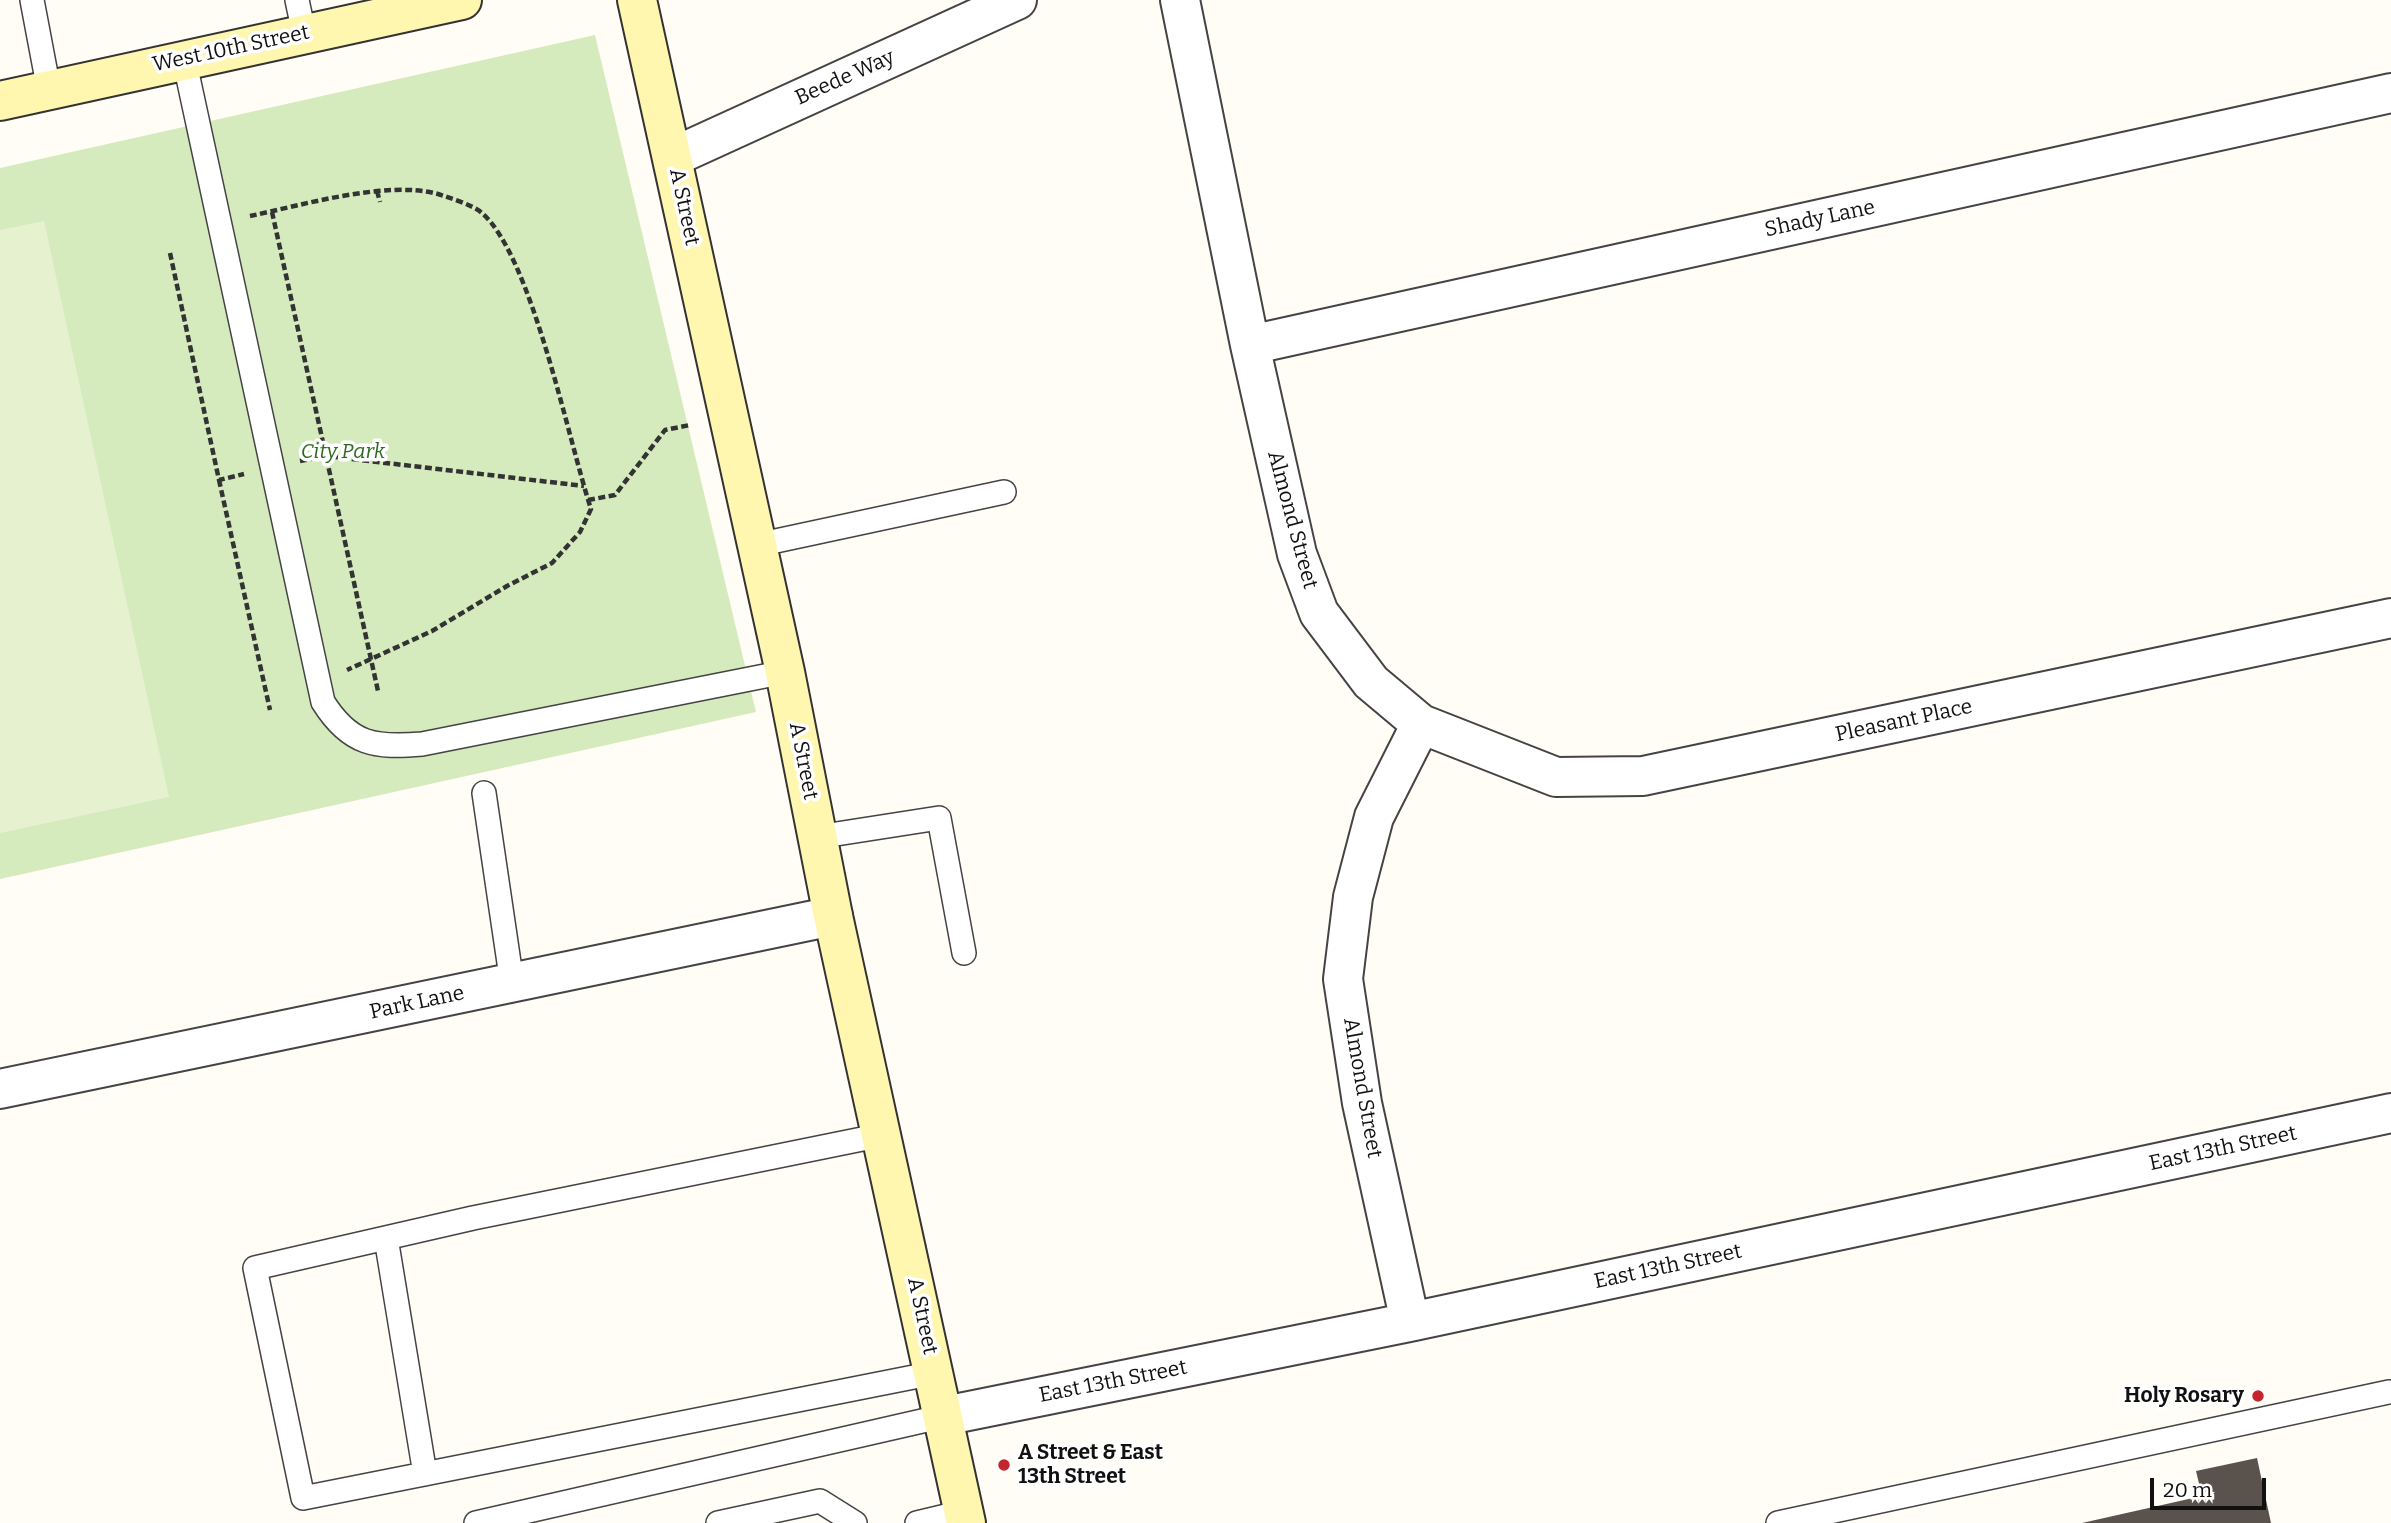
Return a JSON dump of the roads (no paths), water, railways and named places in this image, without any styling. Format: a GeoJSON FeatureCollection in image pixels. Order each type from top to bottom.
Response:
{"type":"FeatureCollection","features":[{"type":"Feature","properties":{"kind":"main road","name":"West 10th Street"},"geometry":{"type":"LineString","coordinates":[[0,101],[184,59],[301,16],[462,0]]}},
{"type":"Feature","properties":{"kind":"main road","name":"A Street"},"geometry":{"type":"LineString","coordinates":[[637,0],[785,672],[833,916],[965,1517]]}},
{"type":"Feature","properties":{"kind":"street","name":"Beede Way"},"geometry":{"type":"LineString","coordinates":[[673,157],[1017,0]]}},
{"type":"Feature","properties":{"kind":"street","name":"Almond Street"},"geometry":{"type":"LineString","coordinates":[[1180,0],[1250,345],[1297,554],[1319,613],[1371,682],[1421,724],[1374,817],[1353,897],[1343,979],[1362,1103],[1410,1322]]}},
{"type":"Feature","properties":{"kind":"street","name":"Shady Lane"},"geometry":{"type":"LineString","coordinates":[[1250,345],[2391,93]]}},
{"type":"Feature","properties":{"kind":"street","name":"Pleasant Place"},"geometry":{"type":"LineString","coordinates":[[1421,724],[1556,777],[1643,776],[2391,618]]}},
{"type":"Feature","properties":{"kind":"street","name":"Park Lane"},"geometry":{"type":"LineString","coordinates":[[0,1089],[833,916]]}},
{"type":"Feature","properties":{"kind":"street","name":"East 13th Street"},"geometry":{"type":"LineString","coordinates":[[944,1416],[1410,1322],[2391,1113]]}},
{"type":"Feature","properties":{"kind":"lane"},"geometry":{"type":"LineString","coordinates":[[32,0],[49,90]]}},
{"type":"Feature","properties":{"kind":"lane"},"geometry":{"type":"LineString","coordinates":[[184,59],[323,702],[336,723],[368,743],[389,747],[422,744],[785,672]]}},
{"type":"Feature","properties":{"kind":"lane"},"geometry":{"type":"LineString","coordinates":[[757,545],[1004,492]]}},
{"type":"Feature","properties":{"kind":"lane"},"geometry":{"type":"LineString","coordinates":[[484,793],[512,983]]}},
{"type":"Feature","properties":{"kind":"lane"},"geometry":{"type":"LineString","coordinates":[[817,837],[939,818],[964,953]]}},
{"type":"Feature","properties":{"kind":"lane"},"geometry":{"type":"LineString","coordinates":[[882,1135],[386,1238],[255,1268],[303,1498],[934,1373]]}},
{"type":"Feature","properties":{"kind":"lane"},"geometry":{"type":"LineString","coordinates":[[386,1238],[425,1474]]}},
{"type":"Feature","properties":{"kind":"lane"},"geometry":{"type":"LineString","coordinates":[[1778,1523],[2389,1392]]}},
{"type":"Feature","properties":{"kind":"lane"},"geometry":{"type":"LineString","coordinates":[[476,1523],[944,1416]]}},
{"type":"Feature","properties":{"kind":"lane"},"geometry":{"type":"LineString","coordinates":[[718,1523],[820,1501],[855,1523]]}},
{"type":"Feature","properties":{"kind":"lane"},"geometry":{"type":"LineString","coordinates":[[917,1523],[965,1517]]}},
{"type":"Feature","properties":{"kind":"place","name":"Holy Rosary"},"geometry":{"type":"Point","coordinates":[2258,1396]}},
{"type":"Feature","properties":{"kind":"place","name":"A Street & East 13th Street"},"geometry":{"type":"Point","coordinates":[1004,1465]}},
{"type":"Feature","properties":{"kind":"park label","name":"City Park"},"geometry":{"type":"Point","coordinates":[343,452]}}]}
